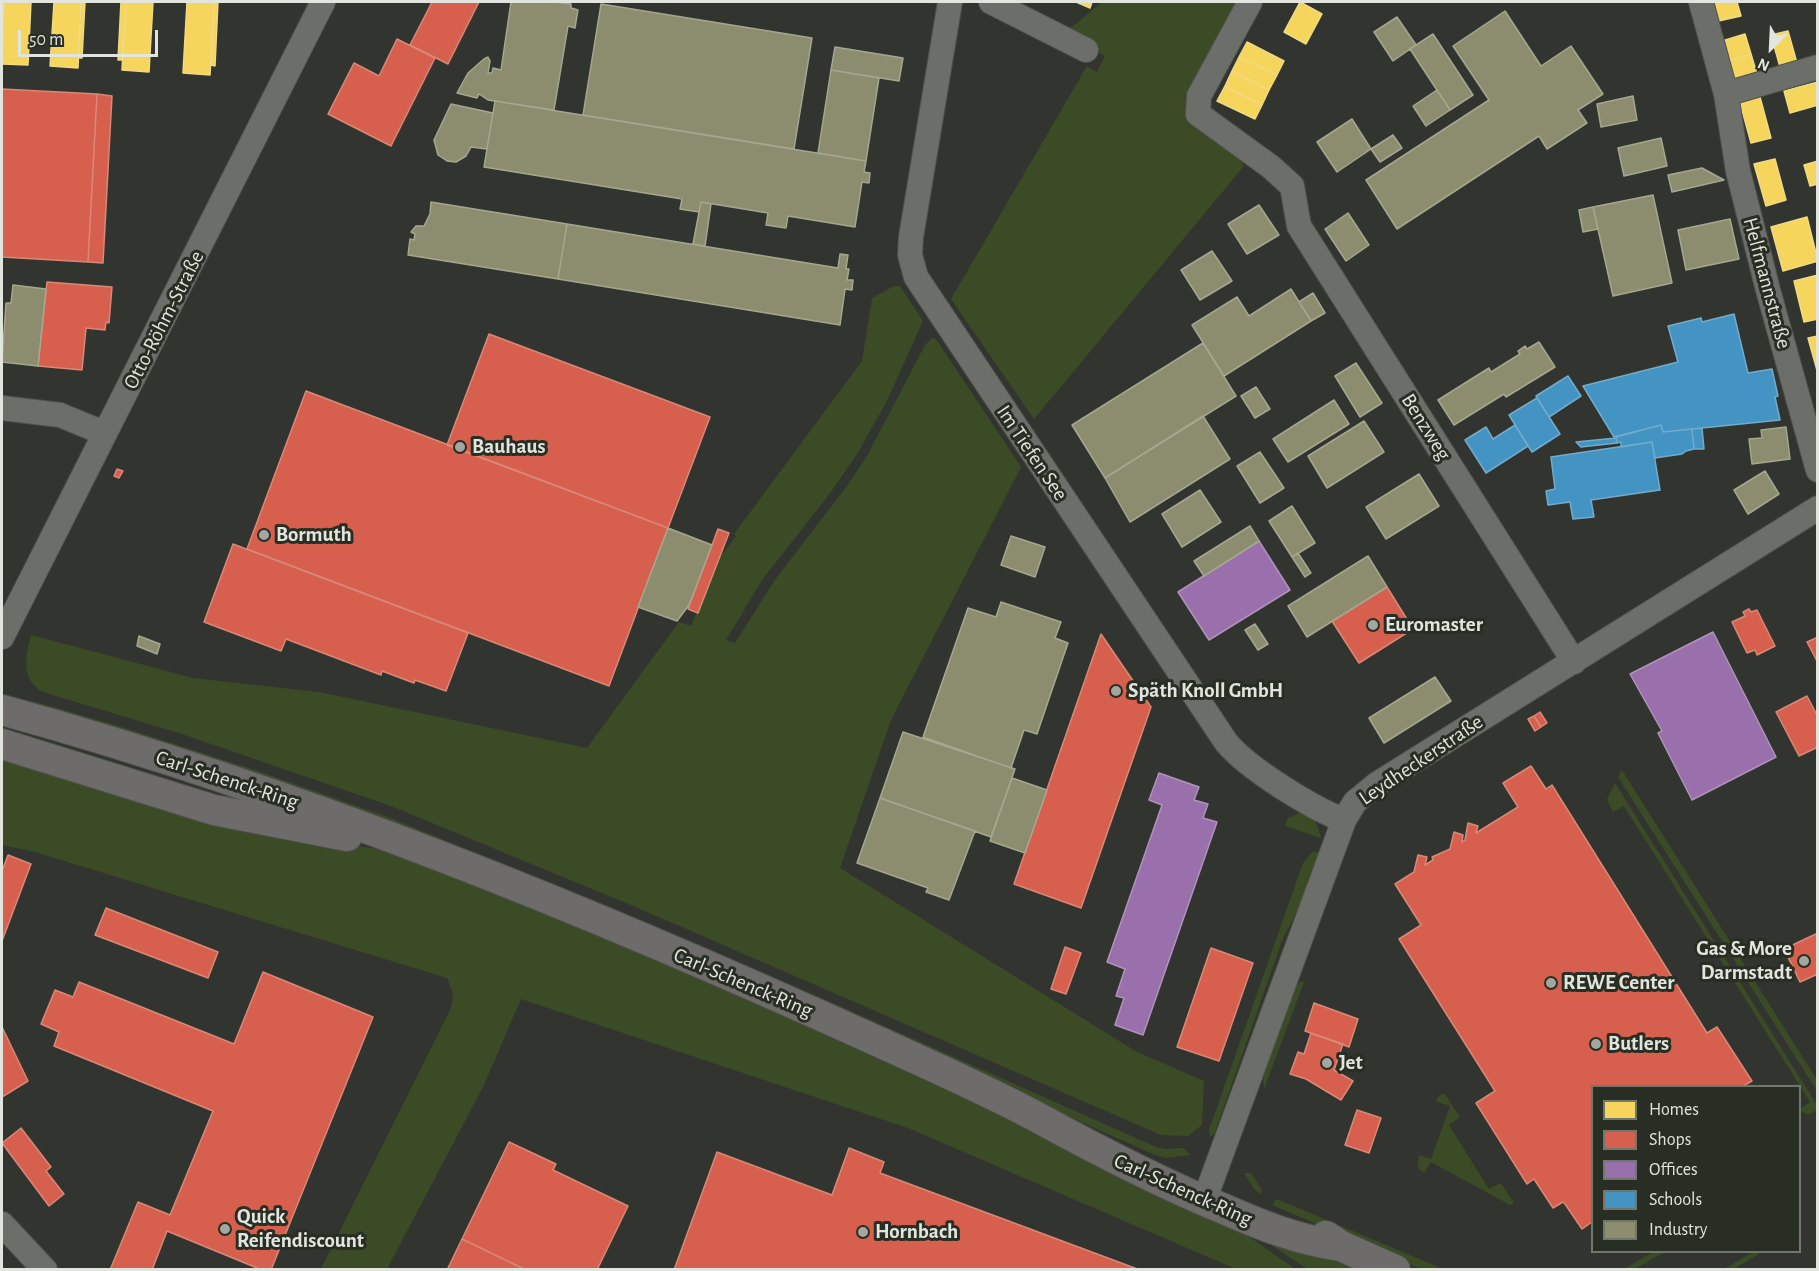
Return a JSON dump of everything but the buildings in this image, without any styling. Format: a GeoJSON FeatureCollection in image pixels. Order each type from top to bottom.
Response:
{"type":"FeatureCollection","features":[{"type":"Feature","properties":{"kind":"main road","name":"Carl-Schenck-Ring"},"geometry":{"type":"LineString","coordinates":[[2,710],[184,764],[450,858],[844,1026],[1032,1115],[1137,1152],[1285,1235],[1341,1246],[1395,1269]]}},
{"type":"Feature","properties":{"kind":"main road","name":"Carl-Schenck-Ring"},"geometry":{"type":"LineString","coordinates":[[2,744],[214,810],[450,858]]}},
{"type":"Feature","properties":{"kind":"street","name":"Otto-Röhm-Straße"},"geometry":{"type":"LineString","coordinates":[[2,637],[323,2]]}},
{"type":"Feature","properties":{"kind":"street","name":"Im Tiefen See"},"geometry":{"type":"LineString","coordinates":[[950,2],[911,237],[910,255],[916,277],[1226,742],[1240,758],[1264,774],[1331,816],[1344,820]]}},
{"type":"Feature","properties":{"kind":"street"},"geometry":{"type":"LineString","coordinates":[[991,2],[1086,50]]}},
{"type":"Feature","properties":{"kind":"street","name":"Benzweg"},"geometry":{"type":"LineString","coordinates":[[1250,2],[1199,96],[1198,114],[1292,186],[1299,225],[1574,662]]}},
{"type":"Feature","properties":{"kind":"street","name":"Helfmannstraße"},"geometry":{"type":"LineString","coordinates":[[1701,2],[1726,94],[1729,125],[1768,290],[1818,470]]}},
{"type":"Feature","properties":{"kind":"street"},"geometry":{"type":"LineString","coordinates":[[1726,94],[1809,70]]}},
{"type":"Feature","properties":{"kind":"street"},"geometry":{"type":"LineString","coordinates":[[2,408],[60,415],[104,433]]}},
{"type":"Feature","properties":{"kind":"street","name":"Leydheckerstraße"},"geometry":{"type":"LineString","coordinates":[[1208,1192],[1344,820],[1355,802],[1377,784],[1818,508]]}},
{"type":"Feature","properties":{"kind":"street"},"geometry":{"type":"LineString","coordinates":[[2,1224],[45,1269]]}},
{"type":"Feature","properties":{"kind":"green space"},"geometry":{"type":"Polygon","coordinates":[[[1102,2],[1243,2],[1195,87],[1227,144],[1244,166],[1034,419],[951,299],[1087,66],[1097,72],[1105,56],[1055,29],[1072,27],[1102,2]]]}},
{"type":"Feature","properties":{"kind":"green space"},"geometry":{"type":"Polygon","coordinates":[[[894,286],[900,286],[923,321],[886,403],[857,454],[831,492],[762,580],[726,640],[735,643],[774,581],[847,486],[867,456],[925,345],[932,338],[936,339],[1021,467],[891,720],[840,868],[1137,1052],[1204,1081],[1202,1125],[1188,1136],[1161,1135],[638,908],[391,806],[185,735],[43,692],[36,687],[28,675],[26,660],[31,635],[193,678],[319,692],[587,748],[679,622],[691,626],[718,560],[736,536],[734,534],[862,361],[872,298],[894,286]]]}},
{"type":"Feature","properties":{"kind":"green space"},"geometry":{"type":"Polygon","coordinates":[[[32,701],[258,771],[388,817],[551,884],[30,703],[32,701]]]}},
{"type":"Feature","properties":{"kind":"green space"},"geometry":{"type":"Polygon","coordinates":[[[5,758],[245,829],[384,850],[474,880],[957,1089],[1244,1233],[1295,1269],[1236,1269],[908,1128],[521,999],[484,1085],[387,1269],[321,1269],[451,1008],[453,994],[447,978],[35,852],[2,845],[2,762],[5,758]]]}},
{"type":"Feature","properties":{"kind":"green space"},"geometry":{"type":"Polygon","coordinates":[[[1622,770],[1817,1080],[1817,1091],[1618,777],[1622,770]]]}},
{"type":"Feature","properties":{"kind":"green space"},"geometry":{"type":"Polygon","coordinates":[[[1615,783],[1817,1105],[1817,1110],[1808,1115],[1801,1111],[1801,1108],[1810,1102],[1801,1085],[1624,806],[1613,812],[1607,799],[1615,783]]]}},
{"type":"Feature","properties":{"kind":"green space"},"geometry":{"type":"Polygon","coordinates":[[[1299,813],[1312,817],[1317,824],[1321,838],[1285,826],[1288,818],[1299,813]]]}},
{"type":"Feature","properties":{"kind":"green space"},"geometry":{"type":"Polygon","coordinates":[[[1313,851],[1320,853],[1304,899],[1283,938],[1215,1132],[1210,1137],[1209,1130],[1303,863],[1313,851]]]}},
{"type":"Feature","properties":{"kind":"green space"},"geometry":{"type":"Polygon","coordinates":[[[572,892],[835,1004],[1156,1147],[1183,1148],[1191,1155],[1165,1158],[1153,1154],[567,893],[572,892]]]}},
{"type":"Feature","properties":{"kind":"green space"},"geometry":{"type":"Polygon","coordinates":[[[1301,981],[1304,982],[1264,1089],[1263,1077],[1295,986],[1301,981]]]}},
{"type":"Feature","properties":{"kind":"green space"},"geometry":{"type":"Polygon","coordinates":[[[1445,1094],[1460,1117],[1449,1125],[1489,1189],[1501,1183],[1514,1203],[1510,1205],[1431,1162],[1424,1173],[1418,1168],[1419,1155],[1431,1159],[1450,1106],[1436,1101],[1439,1095],[1445,1094]]]}},
{"type":"Feature","properties":{"kind":"green space"},"geometry":{"type":"Polygon","coordinates":[[[1244,1173],[1251,1173],[1262,1190],[1261,1194],[1254,1189],[1244,1173]]]}},
{"type":"Feature","properties":{"kind":"green space"},"geometry":{"type":"Polygon","coordinates":[[[1277,1199],[1443,1269],[1421,1269],[1272,1205],[1277,1199]]]}},
{"type":"Feature","properties":{"kind":"green space"},"geometry":{"type":"Polygon","coordinates":[[[1258,1231],[1366,1269],[1307,1269],[1261,1238],[1258,1231]]]}},
{"type":"Feature","properties":{"kind":"green space"},"geometry":{"type":"Polygon","coordinates":[[[1651,1253],[1662,1253],[1635,1269],[1624,1269],[1651,1253]]]}},
{"type":"Feature","properties":{"kind":"green space"},"geometry":{"type":"Polygon","coordinates":[[[1751,1253],[1759,1254],[1734,1269],[1724,1269],[1751,1253]]]}},
{"type":"Feature","properties":{"kind":"place","name":"Bauhaus"},"geometry":{"type":"Point","coordinates":[460,447]}},
{"type":"Feature","properties":{"kind":"place","name":"Bormuth"},"geometry":{"type":"Point","coordinates":[264,535]}},
{"type":"Feature","properties":{"kind":"place","name":"Euromaster"},"geometry":{"type":"Point","coordinates":[1373,625]}},
{"type":"Feature","properties":{"kind":"place","name":"Späth Knoll GmbH"},"geometry":{"type":"Point","coordinates":[1116,691]}},
{"type":"Feature","properties":{"kind":"place","name":"Gas & More Darmstadt"},"geometry":{"type":"Point","coordinates":[1804,961]}},
{"type":"Feature","properties":{"kind":"place","name":"REWE Center"},"geometry":{"type":"Point","coordinates":[1551,983]}},
{"type":"Feature","properties":{"kind":"place","name":"Butlers"},"geometry":{"type":"Point","coordinates":[1596,1044]}},
{"type":"Feature","properties":{"kind":"place","name":"Jet"},"geometry":{"type":"Point","coordinates":[1327,1063]}},
{"type":"Feature","properties":{"kind":"place","name":"Quick Reifendiscount"},"geometry":{"type":"Point","coordinates":[225,1229]}},
{"type":"Feature","properties":{"kind":"place","name":"Hornbach"},"geometry":{"type":"Point","coordinates":[863,1232]}}]}
